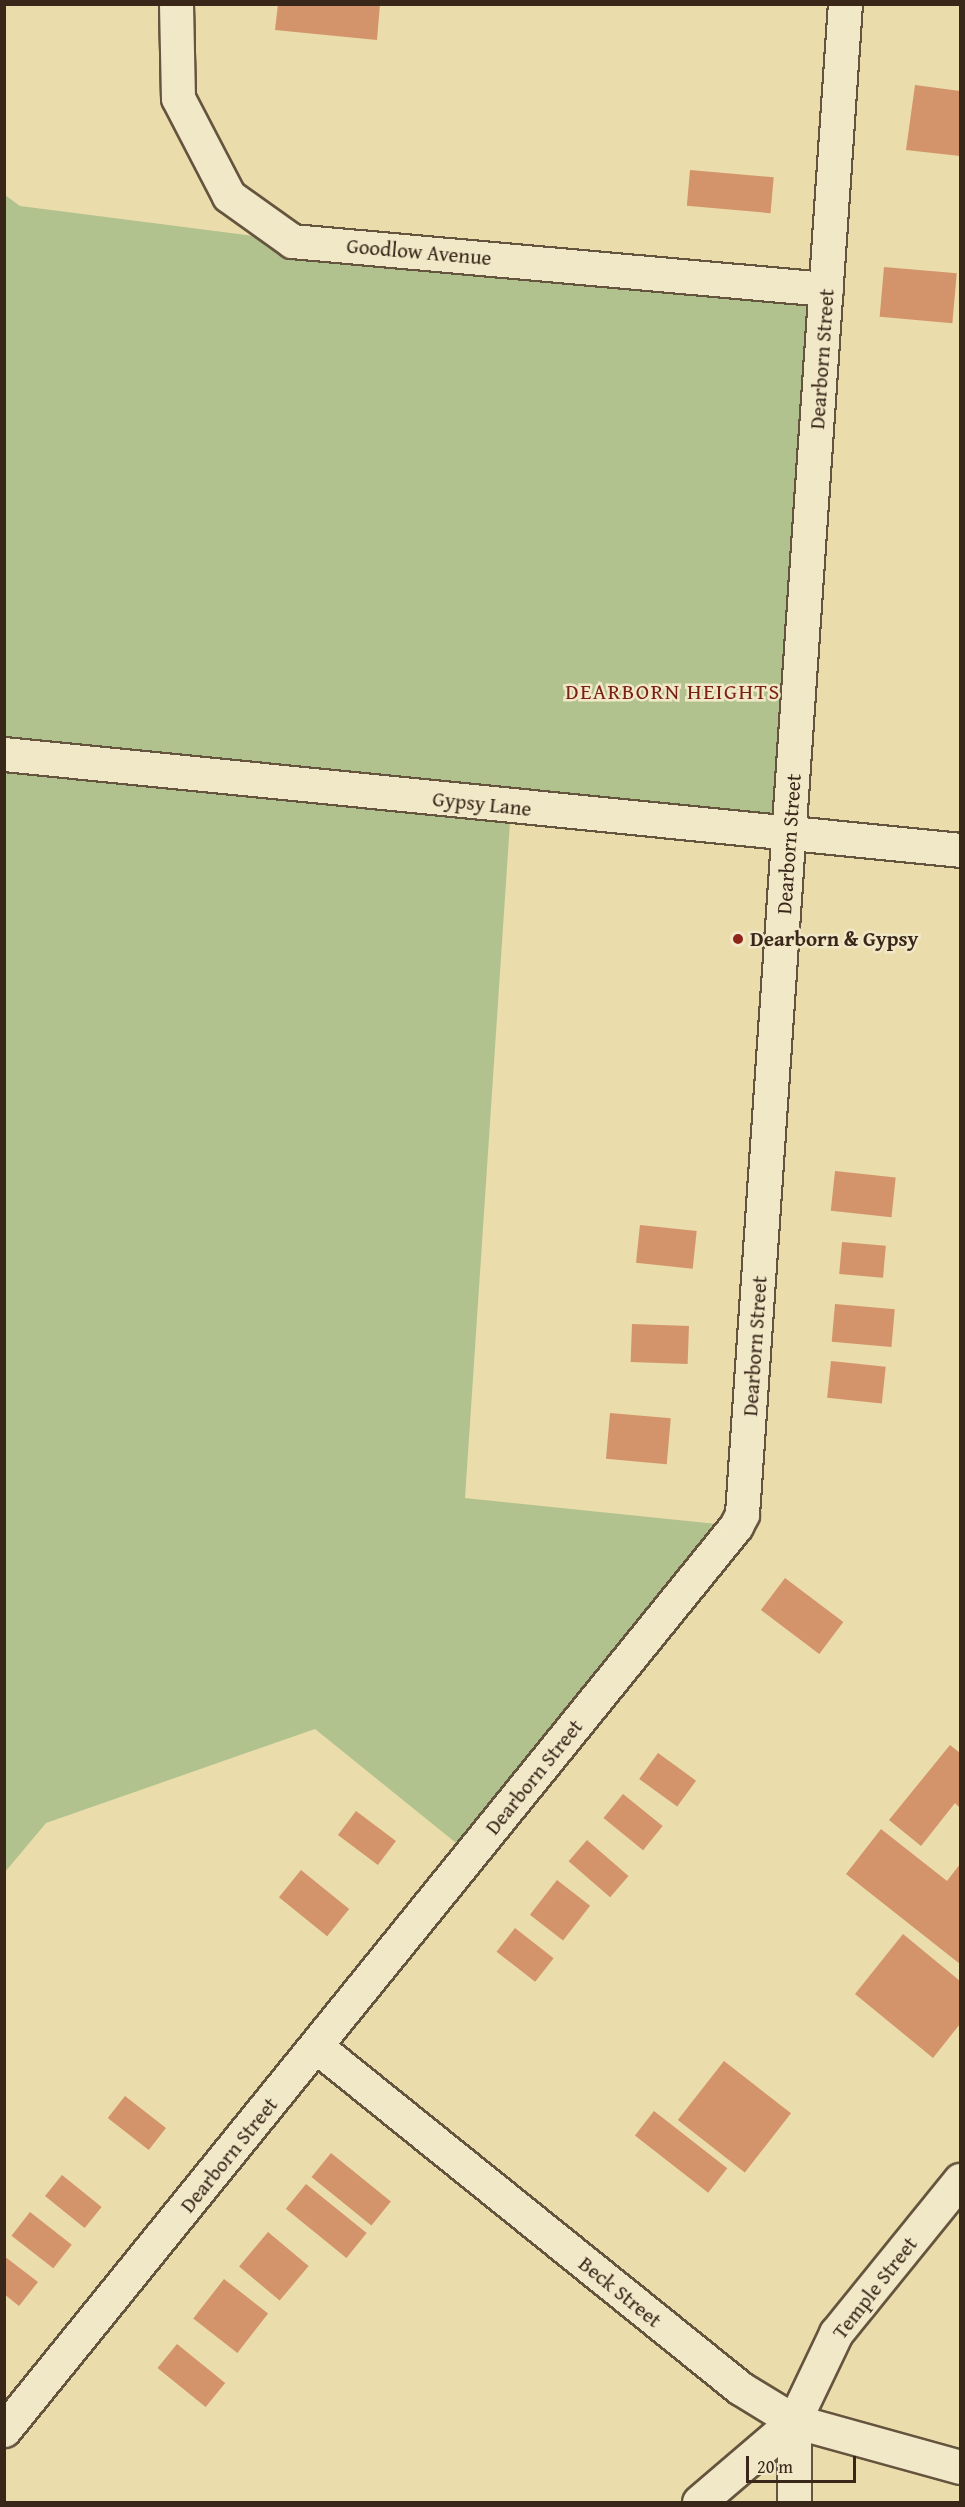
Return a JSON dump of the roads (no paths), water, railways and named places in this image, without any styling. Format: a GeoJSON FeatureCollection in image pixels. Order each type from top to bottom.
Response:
{"type":"FeatureCollection","features":[{"type":"Feature","properties":{"kind":"street","name":"Goodlow Avenue"},"geometry":{"type":"LineString","coordinates":[[176,4],[178,98],[229,196],[292,241],[826,289]]}},
{"type":"Feature","properties":{"kind":"street","name":"Dearborn Street"},"geometry":{"type":"LineString","coordinates":[[4,2430],[317,2047],[736,1526],[742,1514],[845,4]]}},
{"type":"Feature","properties":{"kind":"street","name":"Gypsy Lane"},"geometry":{"type":"LineString","coordinates":[[4,754],[960,850]]}},
{"type":"Feature","properties":{"kind":"street","name":"Beck Street"},"geometry":{"type":"LineString","coordinates":[[317,2047],[740,2388],[794,2421],[960,2467]]}},
{"type":"Feature","properties":{"kind":"street","name":"Temple Street"},"geometry":{"type":"LineString","coordinates":[[699,2502],[794,2421],[836,2333],[960,2180]]}},
{"type":"Feature","properties":{"kind":"street"},"geometry":{"type":"LineString","coordinates":[[794,2421],[794,2502]]}},
{"type":"Feature","properties":{"kind":"place","name":"Dearborn & Gypsy"},"geometry":{"type":"Point","coordinates":[738,939]}},
{"type":"Feature","properties":{"kind":"district","name":"DEARBORN HEIGHTS"},"geometry":{"type":"Point","coordinates":[673,692]}}]}
